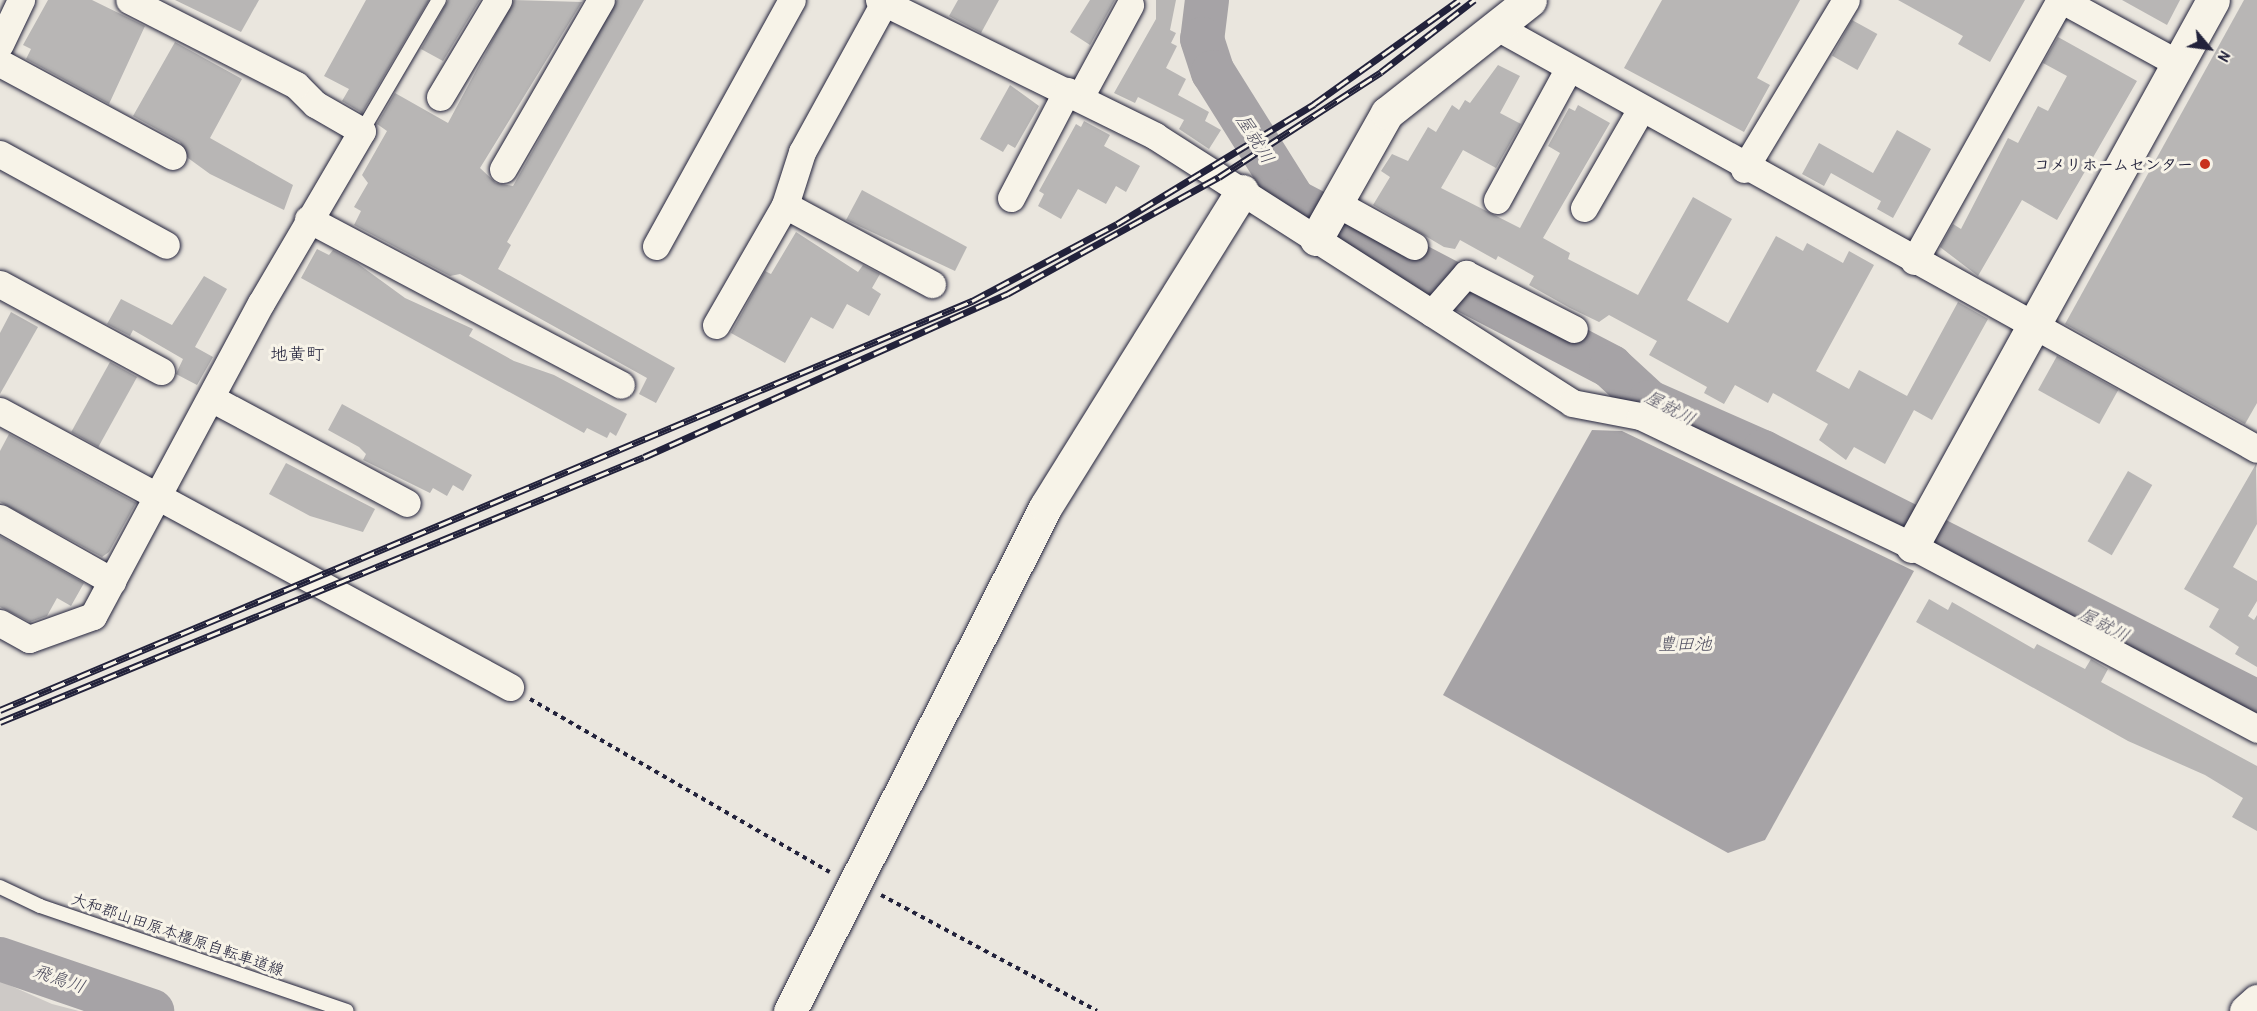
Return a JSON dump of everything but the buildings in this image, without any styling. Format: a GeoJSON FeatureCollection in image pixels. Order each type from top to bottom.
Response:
{"type":"FeatureCollection","features":[{"type":"Feature","properties":{"kind":"street"},"geometry":{"type":"LineString","coordinates":[[0,44],[21,0]]}},
{"type":"Feature","properties":{"kind":"street"},"geometry":{"type":"LineString","coordinates":[[0,623],[29,639],[93,616],[308,219],[362,131],[315,104],[296,85],[129,0]]}},
{"type":"Feature","properties":{"kind":"street"},"geometry":{"type":"LineString","coordinates":[[440,97],[498,0]]}},
{"type":"Feature","properties":{"kind":"street"},"geometry":{"type":"LineString","coordinates":[[503,169],[600,0]]}},
{"type":"Feature","properties":{"kind":"street"},"geometry":{"type":"LineString","coordinates":[[656,246],[792,0]]}},
{"type":"Feature","properties":{"kind":"street"},"geometry":{"type":"LineString","coordinates":[[1327,220],[1387,113],[1530,0]]}},
{"type":"Feature","properties":{"kind":"street"},"geometry":{"type":"LineString","coordinates":[[1744,169],[1846,0]]}},
{"type":"Feature","properties":{"kind":"street"},"geometry":{"type":"LineString","coordinates":[[1914,261],[2061,0],[2177,63]]}},
{"type":"Feature","properties":{"kind":"street"},"geometry":{"type":"LineString","coordinates":[[1912,546],[2213,0]]}},
{"type":"Feature","properties":{"kind":"street"},"geometry":{"type":"LineString","coordinates":[[716,326],[784,205],[802,152],[882,1],[1155,136],[1242,191],[1414,246]]}},
{"type":"Feature","properties":{"kind":"street"},"geometry":{"type":"LineString","coordinates":[[1011,198],[1130,5]]}},
{"type":"Feature","properties":{"kind":"street"},"geometry":{"type":"LineString","coordinates":[[1497,27],[1744,169],[2257,449]]}},
{"type":"Feature","properties":{"kind":"street"},"geometry":{"type":"LineString","coordinates":[[0,63],[173,156]]}},
{"type":"Feature","properties":{"kind":"street"},"geometry":{"type":"LineString","coordinates":[[1497,200],[1569,68]]}},
{"type":"Feature","properties":{"kind":"street"},"geometry":{"type":"LineString","coordinates":[[1584,208],[1641,109]]}},
{"type":"Feature","properties":{"kind":"street"},"geometry":{"type":"LineString","coordinates":[[0,154],[166,245]]}},
{"type":"Feature","properties":{"kind":"street"},"geometry":{"type":"LineString","coordinates":[[790,1011],[1046,506],[1242,191]]}},
{"type":"Feature","properties":{"kind":"street"},"geometry":{"type":"LineString","coordinates":[[784,205],[932,284]]}},
{"type":"Feature","properties":{"kind":"street"},"geometry":{"type":"LineString","coordinates":[[308,219],[621,385]]}},
{"type":"Feature","properties":{"kind":"street"},"geometry":{"type":"LineString","coordinates":[[1327,220],[1432,313],[1572,403],[1640,416],[1912,546],[2257,729]]}},
{"type":"Feature","properties":{"kind":"street"},"geometry":{"type":"LineString","coordinates":[[1432,313],[1466,274],[1574,329]]}},
{"type":"Feature","properties":{"kind":"street"},"geometry":{"type":"LineString","coordinates":[[0,284],[161,371]]}},
{"type":"Feature","properties":{"kind":"street"},"geometry":{"type":"LineString","coordinates":[[211,398],[407,503]]}},
{"type":"Feature","properties":{"kind":"street"},"geometry":{"type":"LineString","coordinates":[[0,411],[510,687]]}},
{"type":"Feature","properties":{"kind":"street"},"geometry":{"type":"LineString","coordinates":[[0,518],[112,581]]}},
{"type":"Feature","properties":{"kind":"street"},"geometry":{"type":"LineString","coordinates":[[2246,1011],[2257,1001]]}},
{"type":"Feature","properties":{"kind":"lane"},"geometry":{"type":"LineString","coordinates":[[362,131],[439,0]]}},
{"type":"Feature","properties":{"kind":"lane","name":"大和郡山田原本橿原自転車道線"},"geometry":{"type":"LineString","coordinates":[[0,886],[40,906],[346,1011]]}},
{"type":"Feature","properties":{"kind":"path"},"geometry":{"type":"LineString","coordinates":[[510,687],[853,885],[1097,1011]]}},
{"type":"Feature","properties":{"kind":"shaded area"},"geometry":{"type":"Polygon","coordinates":[[[0,981],[52,1004],[79,1011],[0,1011],[0,981]]]}},
{"type":"Feature","properties":{"kind":"water","name":"豊田池"},"geometry":{"type":"Polygon","coordinates":[[[1592,430],[1622,431],[1914,571],[1765,840],[1728,853],[1443,695],[1592,430]]]}},
{"type":"Feature","properties":{"kind":"waterway","name":"屋就川"},"geometry":{"type":"LineString","coordinates":[[1207,0],[1202,39],[1213,72],[1294,201],[1611,367],[1649,402],[1763,452],[2257,702]]}},
{"type":"Feature","properties":{"kind":"waterway","name":"飛鳥川"},"geometry":{"type":"LineString","coordinates":[[0,959],[152,1011]]}},
{"type":"Feature","properties":{"kind":"railway"},"geometry":{"type":"LineString","coordinates":[[0,710],[972,301],[1117,224],[1314,104],[1459,0]]}},
{"type":"Feature","properties":{"kind":"railway"},"geometry":{"type":"LineString","coordinates":[[0,722],[644,457],[1007,294],[1219,177],[1381,72],[1474,0]]}},
{"type":"Feature","properties":{"kind":"place","name":"コメリホームセンター"},"geometry":{"type":"Point","coordinates":[2205,164]}},
{"type":"Feature","properties":{"kind":"district","name":"地黄町"},"geometry":{"type":"Point","coordinates":[297,354]}}]}
